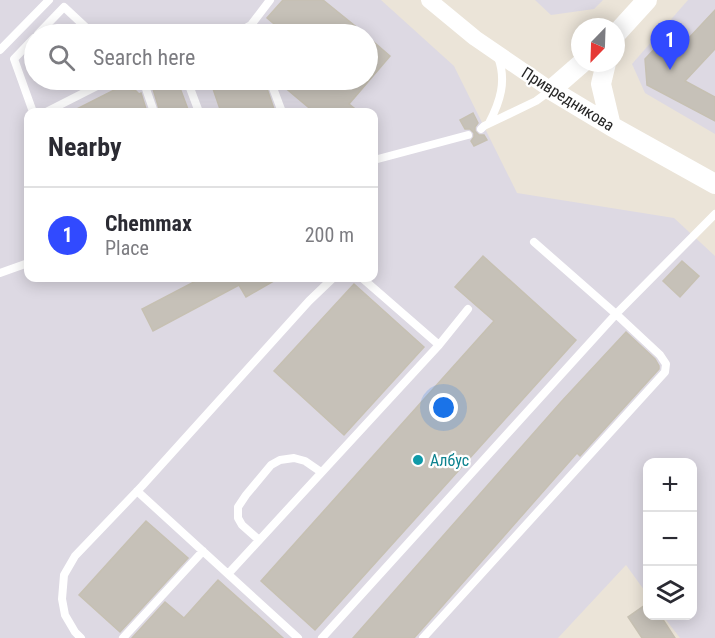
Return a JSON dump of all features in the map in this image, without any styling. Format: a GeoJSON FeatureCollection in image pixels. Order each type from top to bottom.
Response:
{"type":"FeatureCollection","features":[{"type":"Feature","properties":{"kind":"street","name":"Привредникова"},"geometry":{"type":"LineString","coordinates":[[429,0],[475,38],[551,90],[715,184]]}},
{"type":"Feature","properties":{"kind":"street"},"geometry":{"type":"LineString","coordinates":[[625,25],[647,0]]}},
{"type":"Feature","properties":{"kind":"street"},"geometry":{"type":"LineString","coordinates":[[551,90],[572,72]]}},
{"type":"Feature","properties":{"kind":"street"},"geometry":{"type":"LineString","coordinates":[[604,72],[601,84],[611,126]]}},
{"type":"Feature","properties":{"kind":"lane"},"geometry":{"type":"LineString","coordinates":[[25,24],[49,0]]}},
{"type":"Feature","properties":{"kind":"lane"},"geometry":{"type":"LineString","coordinates":[[252,24],[270,0]]}},
{"type":"Feature","properties":{"kind":"lane"},"geometry":{"type":"LineString","coordinates":[[48,24],[64,7],[82,24]]}},
{"type":"Feature","properties":{"kind":"lane"},"geometry":{"type":"LineString","coordinates":[[0,50],[24,26]]}},
{"type":"Feature","properties":{"kind":"lane"},"geometry":{"type":"LineString","coordinates":[[24,48],[14,59],[24,87]]}},
{"type":"Feature","properties":{"kind":"lane"},"geometry":{"type":"LineString","coordinates":[[497,54],[502,67],[503,79],[496,109],[485,126],[536,101],[551,90]]}},
{"type":"Feature","properties":{"kind":"lane"},"geometry":{"type":"LineString","coordinates":[[25,90],[32,108]]}},
{"type":"Feature","properties":{"kind":"lane"},"geometry":{"type":"LineString","coordinates":[[54,108],[90,90]]}},
{"type":"Feature","properties":{"kind":"lane"},"geometry":{"type":"LineString","coordinates":[[146,90],[153,108]]}},
{"type":"Feature","properties":{"kind":"lane"},"geometry":{"type":"LineString","coordinates":[[191,90],[198,108]]}},
{"type":"Feature","properties":{"kind":"lane"},"geometry":{"type":"LineString","coordinates":[[274,90],[280,108]]}},
{"type":"Feature","properties":{"kind":"lane"},"geometry":{"type":"LineString","coordinates":[[378,159],[468,135]]}},
{"type":"Feature","properties":{"kind":"lane"},"geometry":{"type":"LineString","coordinates":[[322,638],[616,314],[715,214]]}},
{"type":"Feature","properties":{"kind":"lane"},"geometry":{"type":"LineString","coordinates":[[707,222],[715,230]]}},
{"type":"Feature","properties":{"kind":"lane"},"geometry":{"type":"LineString","coordinates":[[423,638],[664,372],[666,364],[660,355],[534,242]]}},
{"type":"Feature","properties":{"kind":"lane"},"geometry":{"type":"LineString","coordinates":[[0,273],[24,264]]}},
{"type":"Feature","properties":{"kind":"lane"},"geometry":{"type":"LineString","coordinates":[[81,638],[65,615],[62,599],[64,575],[75,556],[329,282]]}},
{"type":"Feature","properties":{"kind":"lane"},"geometry":{"type":"LineString","coordinates":[[367,282],[439,345]]}},
{"type":"Feature","properties":{"kind":"lane"},"geometry":{"type":"LineString","coordinates":[[228,574],[439,345],[468,309]]}},
{"type":"Feature","properties":{"kind":"lane"},"geometry":{"type":"LineString","coordinates":[[259,540],[242,525],[238,518],[238,507],[271,465],[280,459],[294,458],[305,461],[321,472]]}},
{"type":"Feature","properties":{"kind":"lane"},"geometry":{"type":"LineString","coordinates":[[137,491],[298,638]]}},
{"type":"Feature","properties":{"kind":"lane"},"geometry":{"type":"LineString","coordinates":[[123,638],[203,551]]}},
{"type":"Feature","properties":{"kind":"shaded area"},"geometry":{"type":"Polygon","coordinates":[[[0,0],[381,0],[454,66],[517,193],[674,218],[715,256],[715,638],[680,638],[666,620],[697,620],[697,458],[643,458],[643,588],[626,565],[558,638],[0,638],[0,0]]]}},
{"type":"Feature","properties":{"kind":"shaded area"},"geometry":{"type":"Polygon","coordinates":[[[535,0],[603,0],[594,9],[551,15],[535,0]]]}},
{"type":"Feature","properties":{"kind":"shaded area"},"geometry":{"type":"Polygon","coordinates":[[[688,0],[715,0],[715,134],[645,93],[632,64],[688,0]]]}},
{"type":"Feature","properties":{"kind":"building"},"geometry":{"type":"Polygon","coordinates":[[[283,0],[323,0],[353,24],[274,24],[267,18],[283,0]]]}},
{"type":"Feature","properties":{"kind":"building"},"geometry":{"type":"Polygon","coordinates":[[[715,10],[715,49],[685,81],[715,97],[715,121],[647,85],[645,59],[660,43],[673,55],[715,10]]]}},
{"type":"Feature","properties":{"kind":"building"},"geometry":{"type":"Polygon","coordinates":[[[378,46],[390,56],[378,70],[378,46]]]}},
{"type":"Feature","properties":{"kind":"building"},"geometry":{"type":"Polygon","coordinates":[[[114,90],[132,90],[141,93],[146,108],[79,108],[114,90]]]}},
{"type":"Feature","properties":{"kind":"building"},"geometry":{"type":"Polygon","coordinates":[[[153,90],[181,90],[188,108],[159,108],[153,90]]]}},
{"type":"Feature","properties":{"kind":"building"},"geometry":{"type":"Polygon","coordinates":[[[213,90],[267,90],[274,108],[220,108],[213,90]]]}},
{"type":"Feature","properties":{"kind":"building"},"geometry":{"type":"Polygon","coordinates":[[[288,90],[361,90],[349,104],[354,108],[309,108],[288,90]]]}},
{"type":"Feature","properties":{"kind":"building"},"geometry":{"type":"Polygon","coordinates":[[[473,113],[478,123],[475,131],[479,135],[484,135],[487,140],[474,146],[471,141],[474,133],[470,129],[465,129],[460,120],[473,113]]]}},
{"type":"Feature","properties":{"kind":"building","name":"Албус"},"geometry":{"type":"Polygon","coordinates":[[[483,256],[576,340],[315,630],[261,581],[494,321],[455,287],[483,256]]]}},
{"type":"Feature","properties":{"kind":"building"},"geometry":{"type":"Polygon","coordinates":[[[682,261],[699,276],[680,297],[663,281],[682,261]]]}},
{"type":"Feature","properties":{"kind":"building"},"geometry":{"type":"Polygon","coordinates":[[[194,282],[272,282],[246,297],[239,285],[153,331],[142,309],[194,282]]]}},
{"type":"Feature","properties":{"kind":"building"},"geometry":{"type":"Polygon","coordinates":[[[354,284],[424,347],[344,435],[274,371],[354,284]]]}},
{"type":"Feature","properties":{"kind":"building"},"geometry":{"type":"Polygon","coordinates":[[[626,332],[655,359],[659,369],[580,456],[577,453],[414,638],[353,638],[561,402],[626,332]]]}},
{"type":"Feature","properties":{"kind":"building"},"geometry":{"type":"Polygon","coordinates":[[[146,521],[188,558],[120,632],[79,595],[146,521]]]}},
{"type":"Feature","properties":{"kind":"building"},"geometry":{"type":"Polygon","coordinates":[[[218,580],[283,638],[132,638],[165,602],[184,618],[218,580]]]}},
{"type":"Feature","properties":{"kind":"building"},"geometry":{"type":"Polygon","coordinates":[[[643,606],[643,620],[663,620],[675,638],[642,638],[628,617],[643,606]]]}},
{"type":"Feature","properties":{"kind":"place","name":"Chemmax"},"geometry":{"type":"Point","coordinates":[670,70]}},
{"type":"Feature","properties":{"kind":"place","name":"Албус"},"geometry":{"type":"Point","coordinates":[418,460]}}]}
